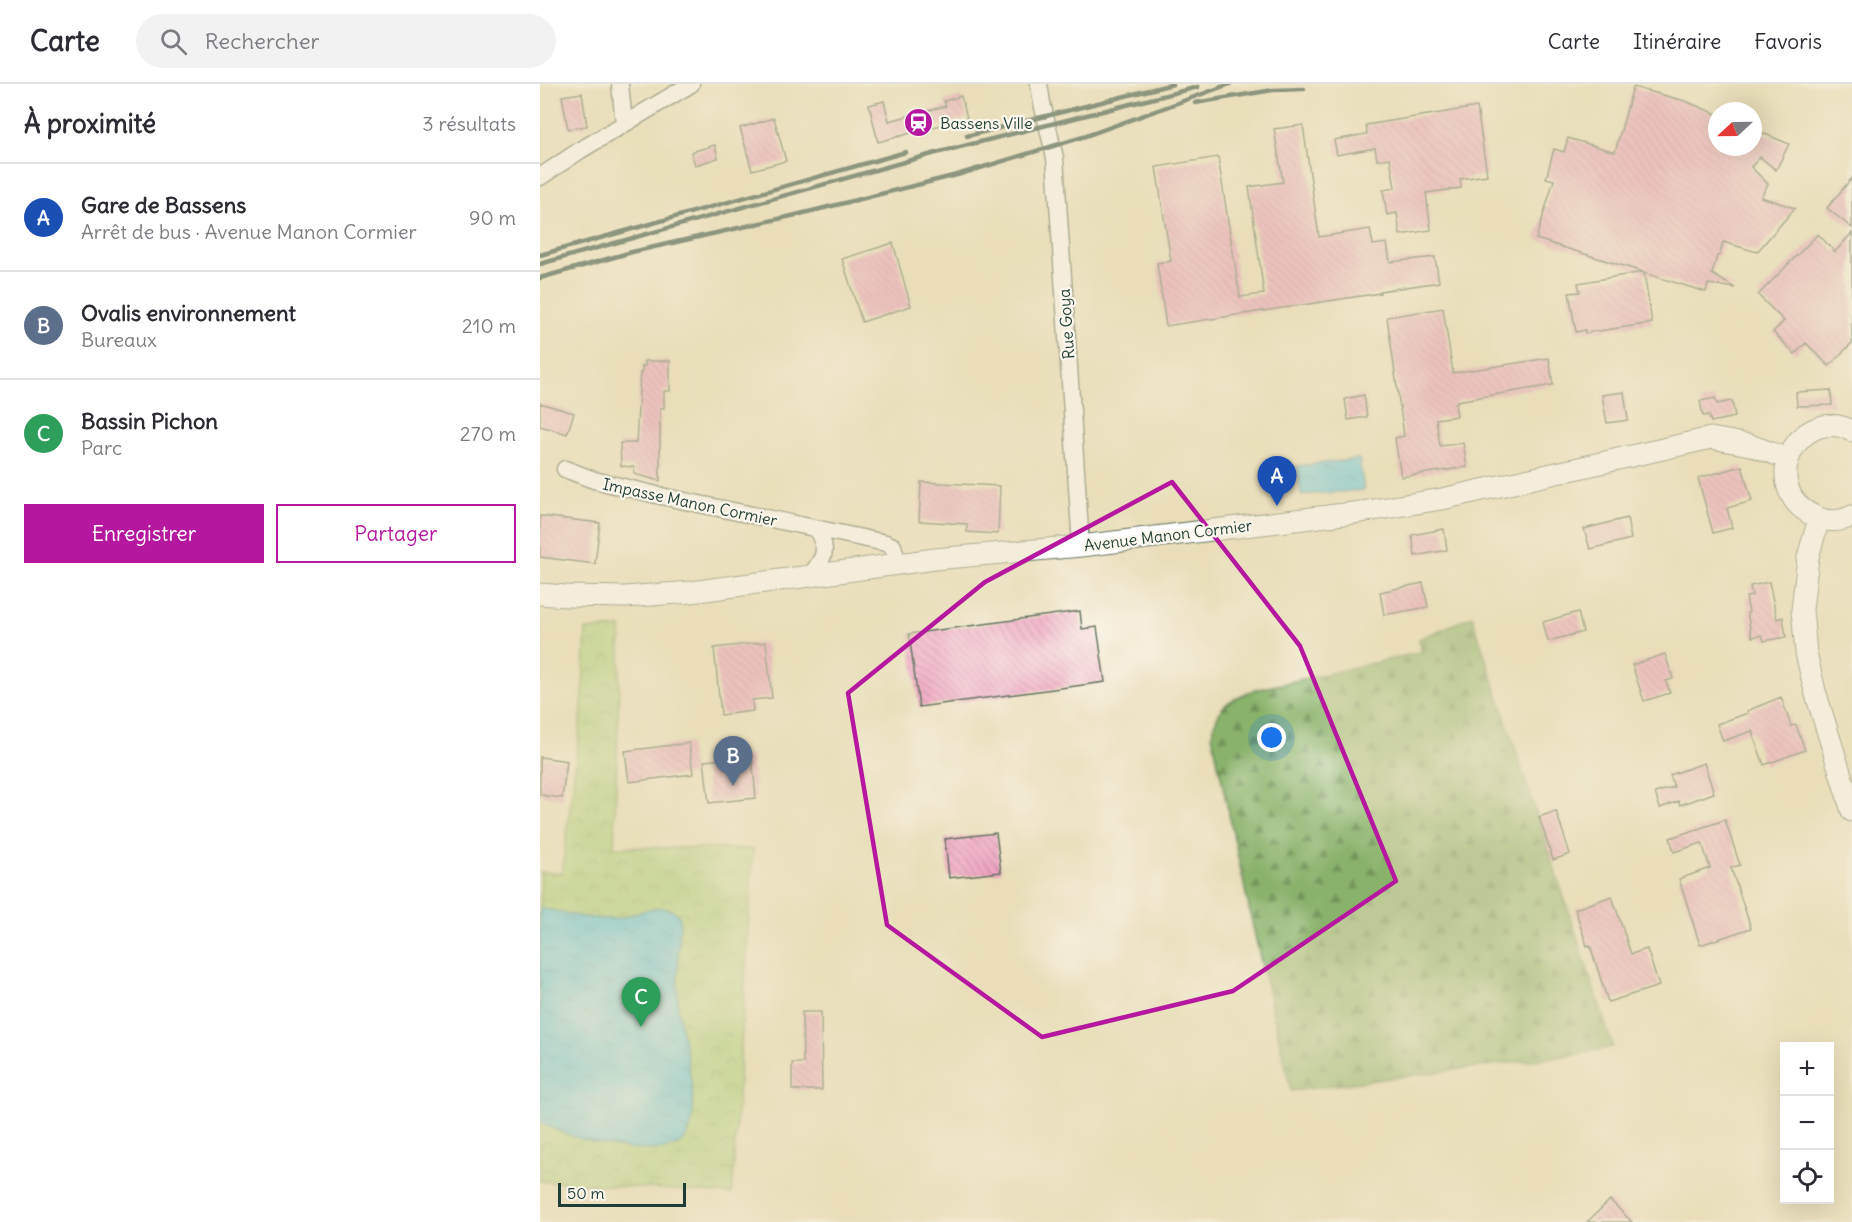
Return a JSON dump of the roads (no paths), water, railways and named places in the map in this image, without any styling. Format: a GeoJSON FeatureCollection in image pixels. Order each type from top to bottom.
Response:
{"type":"FeatureCollection","features":[{"type":"Feature","properties":{"kind":"street"},"geometry":{"type":"LineString","coordinates":[[620,84],[624,124]]}},
{"type":"Feature","properties":{"kind":"street"},"geometry":{"type":"LineString","coordinates":[[540,177],[691,84]]}},
{"type":"Feature","properties":{"kind":"street","name":"Rue Goya"},"geometry":{"type":"LineString","coordinates":[[1039,84],[1055,158],[1081,546]]}},
{"type":"Feature","properties":{"kind":"street"},"geometry":{"type":"LineString","coordinates":[[1852,431],[1833,426],[1818,428],[1805,435],[1794,446],[1785,474],[1788,489],[1795,502],[1806,512],[1819,519],[1834,521],[1852,516]]}},
{"type":"Feature","properties":{"kind":"street","name":"Avenue Manon Cormier"},"geometry":{"type":"LineString","coordinates":[[540,594],[625,597],[691,592],[935,559],[1081,546],[1361,512],[1442,499],[1711,438],[1750,445],[1788,459]]}},
{"type":"Feature","properties":{"kind":"street","name":"Impasse Manon Cormier"},"geometry":{"type":"LineString","coordinates":[[565,469],[594,480],[661,496],[886,543],[893,546],[898,564]]}},
{"type":"Feature","properties":{"kind":"street"},"geometry":{"type":"LineString","coordinates":[[1819,519],[1808,557],[1802,610],[1806,653],[1815,691],[1852,811]]}},
{"type":"Feature","properties":{"kind":"street"},"geometry":{"type":"LineString","coordinates":[[810,576],[822,561],[825,549],[823,538],[816,529]]}},
{"type":"Feature","properties":{"kind":"water"},"geometry":{"type":"Polygon","coordinates":[[[1359,459],[1364,490],[1301,495],[1297,466],[1359,459]]]}},
{"type":"Feature","properties":{"kind":"water"},"geometry":{"type":"Polygon","coordinates":[[[540,908],[600,919],[620,918],[656,908],[673,910],[679,916],[678,1005],[690,1072],[693,1108],[692,1123],[687,1136],[676,1145],[653,1150],[619,1147],[572,1136],[540,1122],[540,908]]]}},
{"type":"Feature","properties":{"kind":"railway"},"geometry":{"type":"LineString","coordinates":[[967,136],[1173,84]]}},
{"type":"Feature","properties":{"kind":"railway"},"geometry":{"type":"LineString","coordinates":[[540,278],[632,252],[796,215],[957,175],[1083,137],[1230,84]]}},
{"type":"Feature","properties":{"kind":"railway"},"geometry":{"type":"LineString","coordinates":[[540,264],[936,153],[1198,87]]}},
{"type":"Feature","properties":{"kind":"railway"},"geometry":{"type":"LineString","coordinates":[[1195,103],[1273,90],[1304,89]]}},
{"type":"Feature","properties":{"kind":"railway"},"geometry":{"type":"LineString","coordinates":[[540,255],[906,152]]}},
{"type":"Feature","properties":{"kind":"place","name":"Bassens Ville"},"geometry":{"type":"Point","coordinates":[919,123]}},
{"type":"Feature","properties":{"kind":"place","name":"Gare de Bassens"},"geometry":{"type":"Point","coordinates":[1277,506]}},
{"type":"Feature","properties":{"kind":"place","name":"Ovalis environnement"},"geometry":{"type":"Point","coordinates":[733,786]}},
{"type":"Feature","properties":{"kind":"place","name":"Bassin Pichon"},"geometry":{"type":"Point","coordinates":[641,1027]}}]}
